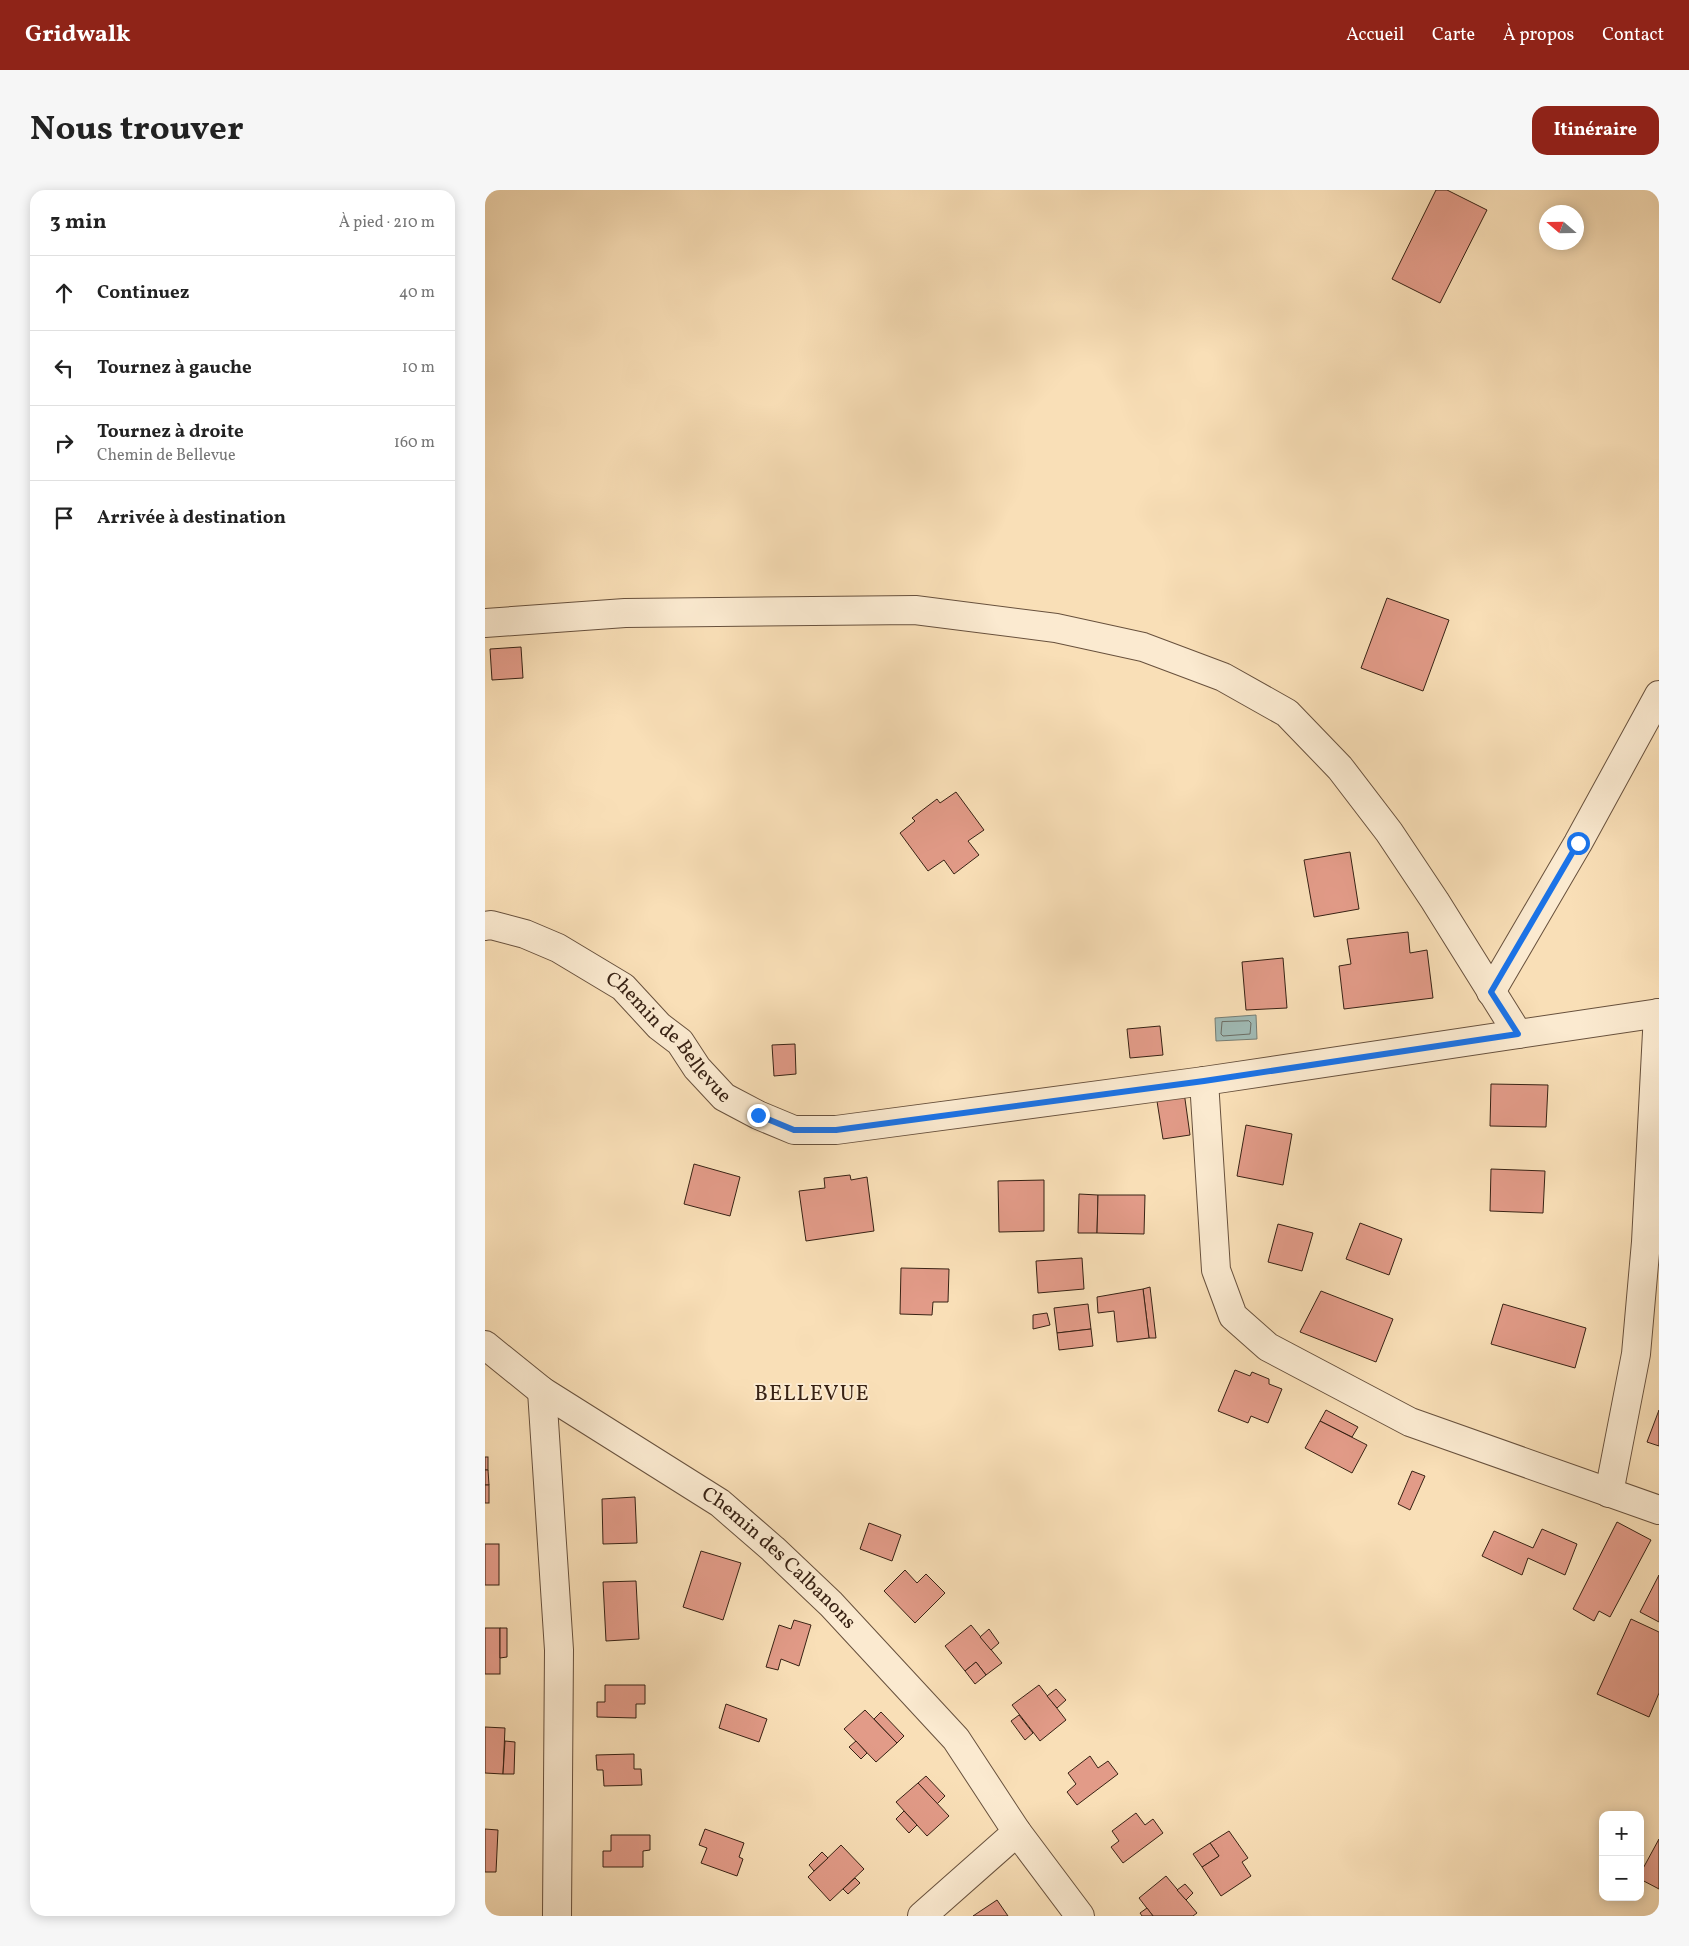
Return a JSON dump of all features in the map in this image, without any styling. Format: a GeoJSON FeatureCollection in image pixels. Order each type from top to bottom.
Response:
{"type":"FeatureCollection","features":[{"type":"Feature","properties":{"kind":"street"},"geometry":{"type":"LineString","coordinates":[[485,623],[625,613],[915,610],[1056,628],[1152,651],[1223,678],[1287,712],[1340,768],[1389,832],[1435,901],[1518,1034]]}},
{"type":"Feature","properties":{"kind":"street"},"geometry":{"type":"LineString","coordinates":[[1491,992],[1578,843],[1659,695]]}},
{"type":"Feature","properties":{"kind":"street","name":"Chemin de Bellevue"},"geometry":{"type":"LineString","coordinates":[[485,926],[491,925],[525,934],[558,948],[623,987],[659,1026],[679,1042],[697,1068],[724,1097],[758,1115],[794,1130],[836,1130],[1204,1081],[1659,1013]]}},
{"type":"Feature","properties":{"kind":"street"},"geometry":{"type":"LineString","coordinates":[[1609,1493],[1635,1354],[1646,1242],[1659,1013]]}},
{"type":"Feature","properties":{"kind":"street"},"geometry":{"type":"LineString","coordinates":[[1204,1081],[1216,1270],[1233,1316],[1268,1347],[1410,1422],[1659,1510]]}},
{"type":"Feature","properties":{"kind":"street","name":"Chemin des Calbanons"},"geometry":{"type":"LineString","coordinates":[[485,1345],[542,1391],[719,1503],[773,1549],[831,1604],[956,1740],[1017,1832],[1080,1916]]}},
{"type":"Feature","properties":{"kind":"street"},"geometry":{"type":"LineString","coordinates":[[542,1391],[559,1650],[557,1916]]}},
{"type":"Feature","properties":{"kind":"street"},"geometry":{"type":"LineString","coordinates":[[922,1916],[1017,1832]]}},
{"type":"Feature","properties":{"kind":"water"},"geometry":{"type":"Polygon","coordinates":[[[1256,1015],[1257,1039],[1216,1041],[1215,1018],[1256,1015]]]}},
{"type":"Feature","properties":{"kind":"building"},"geometry":{"type":"Polygon","coordinates":[[[1436,190],[1447,190],[1487,210],[1440,303],[1392,279],[1436,190]]]}},
{"type":"Feature","properties":{"kind":"building"},"geometry":{"type":"Polygon","coordinates":[[[1387,598],[1449,620],[1423,691],[1361,668],[1387,598]]]}},
{"type":"Feature","properties":{"kind":"building"},"geometry":{"type":"Polygon","coordinates":[[[521,647],[523,678],[492,680],[490,649],[521,647]]]}},
{"type":"Feature","properties":{"kind":"building"},"geometry":{"type":"Polygon","coordinates":[[[956,792],[984,830],[968,841],[979,855],[954,874],[944,860],[928,871],[900,833],[915,821],[912,818],[937,799],[940,803],[956,792]]]}},
{"type":"Feature","properties":{"kind":"building"},"geometry":{"type":"Polygon","coordinates":[[[1350,852],[1359,909],[1314,917],[1304,860],[1350,852]]]}},
{"type":"Feature","properties":{"kind":"building"},"geometry":{"type":"Polygon","coordinates":[[[1408,932],[1410,953],[1427,950],[1433,998],[1344,1009],[1339,966],[1351,964],[1347,939],[1408,932]]]}},
{"type":"Feature","properties":{"kind":"building"},"geometry":{"type":"Polygon","coordinates":[[[1283,958],[1287,1008],[1246,1010],[1242,962],[1283,958]]]}},
{"type":"Feature","properties":{"kind":"building"},"geometry":{"type":"Polygon","coordinates":[[[1160,1026],[1163,1055],[1130,1058],[1127,1029],[1160,1026]]]}},
{"type":"Feature","properties":{"kind":"building"},"geometry":{"type":"Polygon","coordinates":[[[795,1044],[796,1074],[774,1076],[772,1045],[795,1044]]]}},
{"type":"Feature","properties":{"kind":"building"},"geometry":{"type":"Polygon","coordinates":[[[1491,1084],[1548,1085],[1546,1127],[1490,1126],[1491,1084]]]}},
{"type":"Feature","properties":{"kind":"building"},"geometry":{"type":"Polygon","coordinates":[[[1184,1092],[1190,1135],[1163,1139],[1156,1095],[1184,1092]]]}},
{"type":"Feature","properties":{"kind":"building"},"geometry":{"type":"Polygon","coordinates":[[[1246,1125],[1292,1134],[1283,1185],[1237,1176],[1246,1125]]]}},
{"type":"Feature","properties":{"kind":"building"},"geometry":{"type":"Polygon","coordinates":[[[694,1164],[740,1177],[730,1216],[684,1204],[694,1164]]]}},
{"type":"Feature","properties":{"kind":"building"},"geometry":{"type":"Polygon","coordinates":[[[1491,1169],[1545,1171],[1543,1213],[1490,1211],[1491,1169]]]}},
{"type":"Feature","properties":{"kind":"building"},"geometry":{"type":"Polygon","coordinates":[[[850,1175],[851,1180],[867,1177],[874,1231],[806,1241],[799,1191],[825,1188],[824,1178],[850,1175]]]}},
{"type":"Feature","properties":{"kind":"building"},"geometry":{"type":"Polygon","coordinates":[[[1044,1180],[1044,1231],[999,1232],[998,1181],[1044,1180]]]}},
{"type":"Feature","properties":{"kind":"building"},"geometry":{"type":"Polygon","coordinates":[[[1079,1194],[1098,1195],[1097,1233],[1078,1233],[1079,1194]]]}},
{"type":"Feature","properties":{"kind":"building"},"geometry":{"type":"Polygon","coordinates":[[[1098,1195],[1145,1195],[1144,1234],[1097,1233],[1098,1195]]]}},
{"type":"Feature","properties":{"kind":"building"},"geometry":{"type":"Polygon","coordinates":[[[1360,1223],[1402,1239],[1389,1275],[1346,1259],[1360,1223]]]}},
{"type":"Feature","properties":{"kind":"building"},"geometry":{"type":"Polygon","coordinates":[[[1278,1224],[1313,1233],[1302,1271],[1268,1262],[1278,1224]]]}},
{"type":"Feature","properties":{"kind":"building"},"geometry":{"type":"Polygon","coordinates":[[[1082,1258],[1084,1289],[1038,1293],[1036,1261],[1082,1258]]]}},
{"type":"Feature","properties":{"kind":"building"},"geometry":{"type":"Polygon","coordinates":[[[901,1268],[949,1269],[948,1302],[933,1302],[932,1315],[900,1314],[901,1268]]]}},
{"type":"Feature","properties":{"kind":"building"},"geometry":{"type":"Polygon","coordinates":[[[1150,1287],[1156,1338],[1149,1338],[1143,1289],[1150,1287]]]}},
{"type":"Feature","properties":{"kind":"building"},"geometry":{"type":"Polygon","coordinates":[[[1143,1289],[1149,1338],[1117,1342],[1114,1311],[1098,1313],[1097,1297],[1143,1289]]]}},
{"type":"Feature","properties":{"kind":"building"},"geometry":{"type":"Polygon","coordinates":[[[1321,1291],[1393,1319],[1376,1362],[1300,1332],[1321,1291]]]}},
{"type":"Feature","properties":{"kind":"building"},"geometry":{"type":"Polygon","coordinates":[[[1088,1304],[1091,1329],[1057,1333],[1054,1308],[1088,1304]]]}},
{"type":"Feature","properties":{"kind":"building"},"geometry":{"type":"Polygon","coordinates":[[[1503,1304],[1586,1328],[1575,1368],[1491,1344],[1503,1304]]]}},
{"type":"Feature","properties":{"kind":"building"},"geometry":{"type":"Polygon","coordinates":[[[1047,1313],[1050,1325],[1033,1329],[1033,1315],[1047,1313]]]}},
{"type":"Feature","properties":{"kind":"building"},"geometry":{"type":"Polygon","coordinates":[[[1091,1329],[1093,1346],[1059,1350],[1057,1333],[1091,1329]]]}},
{"type":"Feature","properties":{"kind":"building"},"geometry":{"type":"Polygon","coordinates":[[[1235,1370],[1250,1376],[1252,1372],[1269,1379],[1269,1384],[1282,1389],[1268,1423],[1251,1416],[1248,1423],[1218,1411],[1235,1370]]]}},
{"type":"Feature","properties":{"kind":"building"},"geometry":{"type":"Polygon","coordinates":[[[1326,1410],[1358,1427],[1352,1437],[1320,1421],[1326,1410]]]}},
{"type":"Feature","properties":{"kind":"building"},"geometry":{"type":"Polygon","coordinates":[[[1659,1410],[1659,1446],[1647,1442],[1659,1410]]]}},
{"type":"Feature","properties":{"kind":"building"},"geometry":{"type":"Polygon","coordinates":[[[1320,1421],[1367,1445],[1352,1473],[1305,1448],[1320,1421]]]}},
{"type":"Feature","properties":{"kind":"building"},"geometry":{"type":"Polygon","coordinates":[[[485,1457],[488,1457],[488,1470],[485,1470],[485,1457]]]}},
{"type":"Feature","properties":{"kind":"building"},"geometry":{"type":"Polygon","coordinates":[[[485,1470],[488,1470],[489,1485],[485,1485],[485,1470]]]}},
{"type":"Feature","properties":{"kind":"building"},"geometry":{"type":"Polygon","coordinates":[[[1412,1471],[1425,1476],[1410,1510],[1398,1504],[1412,1471]]]}},
{"type":"Feature","properties":{"kind":"building"},"geometry":{"type":"Polygon","coordinates":[[[485,1485],[489,1485],[489,1503],[485,1503],[485,1485]]]}},
{"type":"Feature","properties":{"kind":"building"},"geometry":{"type":"Polygon","coordinates":[[[635,1497],[637,1543],[603,1544],[602,1499],[635,1497]]]}},
{"type":"Feature","properties":{"kind":"building"},"geometry":{"type":"Polygon","coordinates":[[[1617,1522],[1651,1540],[1610,1617],[1599,1611],[1594,1621],[1573,1609],[1617,1522]]]}},
{"type":"Feature","properties":{"kind":"building"},"geometry":{"type":"Polygon","coordinates":[[[869,1523],[901,1535],[892,1561],[860,1549],[869,1523]]]}},
{"type":"Feature","properties":{"kind":"building"},"geometry":{"type":"Polygon","coordinates":[[[1542,1529],[1577,1544],[1565,1575],[1528,1558],[1522,1575],[1482,1556],[1494,1531],[1533,1548],[1542,1529]]]}},
{"type":"Feature","properties":{"kind":"building"},"geometry":{"type":"Polygon","coordinates":[[[485,1544],[499,1544],[499,1585],[485,1585],[485,1544]]]}},
{"type":"Feature","properties":{"kind":"building"},"geometry":{"type":"Polygon","coordinates":[[[701,1551],[741,1563],[723,1620],[683,1607],[701,1551]]]}},
{"type":"Feature","properties":{"kind":"building"},"geometry":{"type":"Polygon","coordinates":[[[905,1570],[917,1583],[926,1574],[945,1593],[915,1623],[884,1591],[905,1570]]]}},
{"type":"Feature","properties":{"kind":"building"},"geometry":{"type":"Polygon","coordinates":[[[1659,1575],[1659,1622],[1640,1612],[1659,1575]]]}},
{"type":"Feature","properties":{"kind":"building"},"geometry":{"type":"Polygon","coordinates":[[[636,1581],[639,1639],[606,1641],[603,1582],[636,1581]]]}},
{"type":"Feature","properties":{"kind":"building"},"geometry":{"type":"Polygon","coordinates":[[[1631,1619],[1659,1632],[1659,1693],[1649,1717],[1597,1694],[1631,1619]]]}},
{"type":"Feature","properties":{"kind":"building"},"geometry":{"type":"Polygon","coordinates":[[[794,1620],[811,1625],[799,1666],[781,1659],[778,1670],[766,1667],[779,1625],[791,1629],[794,1620]]]}},
{"type":"Feature","properties":{"kind":"building"},"geometry":{"type":"Polygon","coordinates":[[[971,1625],[1002,1663],[986,1675],[976,1662],[965,1671],[945,1646],[971,1625]]]}},
{"type":"Feature","properties":{"kind":"building"},"geometry":{"type":"Polygon","coordinates":[[[485,1628],[500,1628],[500,1674],[485,1674],[485,1628]]]}},
{"type":"Feature","properties":{"kind":"building"},"geometry":{"type":"Polygon","coordinates":[[[500,1628],[507,1628],[507,1657],[500,1658],[500,1628]]]}},
{"type":"Feature","properties":{"kind":"building"},"geometry":{"type":"Polygon","coordinates":[[[989,1629],[999,1643],[991,1650],[980,1637],[989,1629]]]}},
{"type":"Feature","properties":{"kind":"building"},"geometry":{"type":"Polygon","coordinates":[[[976,1662],[986,1675],[975,1684],[965,1671],[976,1662]]]}},
{"type":"Feature","properties":{"kind":"building"},"geometry":{"type":"Polygon","coordinates":[[[605,1685],[645,1685],[645,1704],[636,1704],[636,1718],[597,1717],[597,1702],[605,1702],[605,1685]]]}},
{"type":"Feature","properties":{"kind":"building"},"geometry":{"type":"Polygon","coordinates":[[[1039,1685],[1066,1720],[1040,1741],[1012,1705],[1039,1685]]]}},
{"type":"Feature","properties":{"kind":"building"},"geometry":{"type":"Polygon","coordinates":[[[1056,1689],[1066,1700],[1057,1708],[1047,1696],[1056,1689]]]}},
{"type":"Feature","properties":{"kind":"building"},"geometry":{"type":"Polygon","coordinates":[[[726,1704],[767,1719],[759,1742],[719,1728],[726,1704]]]}},
{"type":"Feature","properties":{"kind":"building"},"geometry":{"type":"Polygon","coordinates":[[[865,1710],[897,1743],[876,1762],[844,1729],[865,1710]]]}},
{"type":"Feature","properties":{"kind":"building"},"geometry":{"type":"Polygon","coordinates":[[[881,1712],[904,1736],[897,1743],[874,1719],[881,1712]]]}},
{"type":"Feature","properties":{"kind":"building"},"geometry":{"type":"Polygon","coordinates":[[[1019,1715],[1033,1733],[1025,1740],[1011,1721],[1019,1715]]]}},
{"type":"Feature","properties":{"kind":"building"},"geometry":{"type":"Polygon","coordinates":[[[485,1727],[505,1728],[503,1774],[485,1773],[485,1727]]]}},
{"type":"Feature","properties":{"kind":"building"},"geometry":{"type":"Polygon","coordinates":[[[505,1741],[515,1742],[514,1774],[503,1774],[505,1741]]]}},
{"type":"Feature","properties":{"kind":"building"},"geometry":{"type":"Polygon","coordinates":[[[856,1741],[867,1753],[861,1759],[849,1747],[856,1741]]]}},
{"type":"Feature","properties":{"kind":"building"},"geometry":{"type":"Polygon","coordinates":[[[634,1754],[634,1769],[641,1769],[642,1785],[604,1786],[603,1770],[597,1770],[596,1755],[634,1754]]]}},
{"type":"Feature","properties":{"kind":"building"},"geometry":{"type":"Polygon","coordinates":[[[1090,1756],[1098,1768],[1108,1761],[1118,1774],[1077,1805],[1067,1792],[1076,1784],[1068,1773],[1090,1756]]]}},
{"type":"Feature","properties":{"kind":"building"},"geometry":{"type":"Polygon","coordinates":[[[926,1776],[945,1796],[937,1804],[918,1783],[926,1776]]]}},
{"type":"Feature","properties":{"kind":"building"},"geometry":{"type":"Polygon","coordinates":[[[918,1783],[949,1816],[927,1836],[896,1802],[918,1783]]]}},
{"type":"Feature","properties":{"kind":"building"},"geometry":{"type":"Polygon","coordinates":[[[904,1811],[917,1825],[909,1833],[896,1819],[904,1811]]]}},
{"type":"Feature","properties":{"kind":"building"},"geometry":{"type":"Polygon","coordinates":[[[1136,1813],[1145,1825],[1153,1819],[1163,1833],[1123,1863],[1111,1847],[1119,1841],[1112,1831],[1136,1813]]]}},
{"type":"Feature","properties":{"kind":"building"},"geometry":{"type":"Polygon","coordinates":[[[485,1829],[498,1830],[496,1872],[485,1872],[485,1829]]]}},
{"type":"Feature","properties":{"kind":"building"},"geometry":{"type":"Polygon","coordinates":[[[705,1829],[744,1843],[739,1857],[743,1859],[737,1876],[701,1863],[707,1848],[699,1845],[705,1829]]]}},
{"type":"Feature","properties":{"kind":"building"},"geometry":{"type":"Polygon","coordinates":[[[1229,1831],[1248,1858],[1242,1862],[1251,1876],[1221,1896],[1202,1867],[1219,1856],[1210,1843],[1229,1831]]]}},
{"type":"Feature","properties":{"kind":"building"},"geometry":{"type":"Polygon","coordinates":[[[611,1835],[650,1835],[650,1850],[643,1851],[643,1867],[603,1867],[603,1851],[611,1851],[611,1835]]]}},
{"type":"Feature","properties":{"kind":"building"},"geometry":{"type":"Polygon","coordinates":[[[1659,1839],[1659,1889],[1644,1881],[1644,1867],[1659,1839]]]}},
{"type":"Feature","properties":{"kind":"building"},"geometry":{"type":"Polygon","coordinates":[[[1210,1843],[1219,1856],[1202,1867],[1193,1854],[1210,1843]]]}},
{"type":"Feature","properties":{"kind":"building"},"geometry":{"type":"Polygon","coordinates":[[[841,1845],[864,1869],[830,1901],[808,1877],[841,1845]]]}},
{"type":"Feature","properties":{"kind":"building"},"geometry":{"type":"Polygon","coordinates":[[[822,1852],[828,1858],[814,1871],[809,1865],[822,1852]]]}},
{"type":"Feature","properties":{"kind":"building"},"geometry":{"type":"Polygon","coordinates":[[[1166,1876],[1197,1913],[1193,1916],[1153,1916],[1139,1898],[1166,1876]]]}},
{"type":"Feature","properties":{"kind":"building"},"geometry":{"type":"Polygon","coordinates":[[[855,1878],[860,1883],[848,1894],[843,1889],[855,1878]]]}},
{"type":"Feature","properties":{"kind":"building"},"geometry":{"type":"Polygon","coordinates":[[[1185,1884],[1193,1893],[1186,1900],[1177,1890],[1185,1884]]]}},
{"type":"Feature","properties":{"kind":"building"},"geometry":{"type":"Polygon","coordinates":[[[997,1900],[1008,1916],[973,1916],[997,1900]]]}},
{"type":"Feature","properties":{"kind":"building"},"geometry":{"type":"Polygon","coordinates":[[[1147,1908],[1153,1916],[1142,1916],[1140,1913],[1147,1908]]]}},
{"type":"Feature","properties":{"kind":"district","name":"BELLEVUE"},"geometry":{"type":"Point","coordinates":[812,1394]}},
{"type":"Feature","properties":{"kind":"route"},"geometry":{"type":"LineString","coordinates":[[758,1115],[794,1130],[836,1130],[1204,1081],[1518,1034],[1491,992],[1578,843]]}}]}
